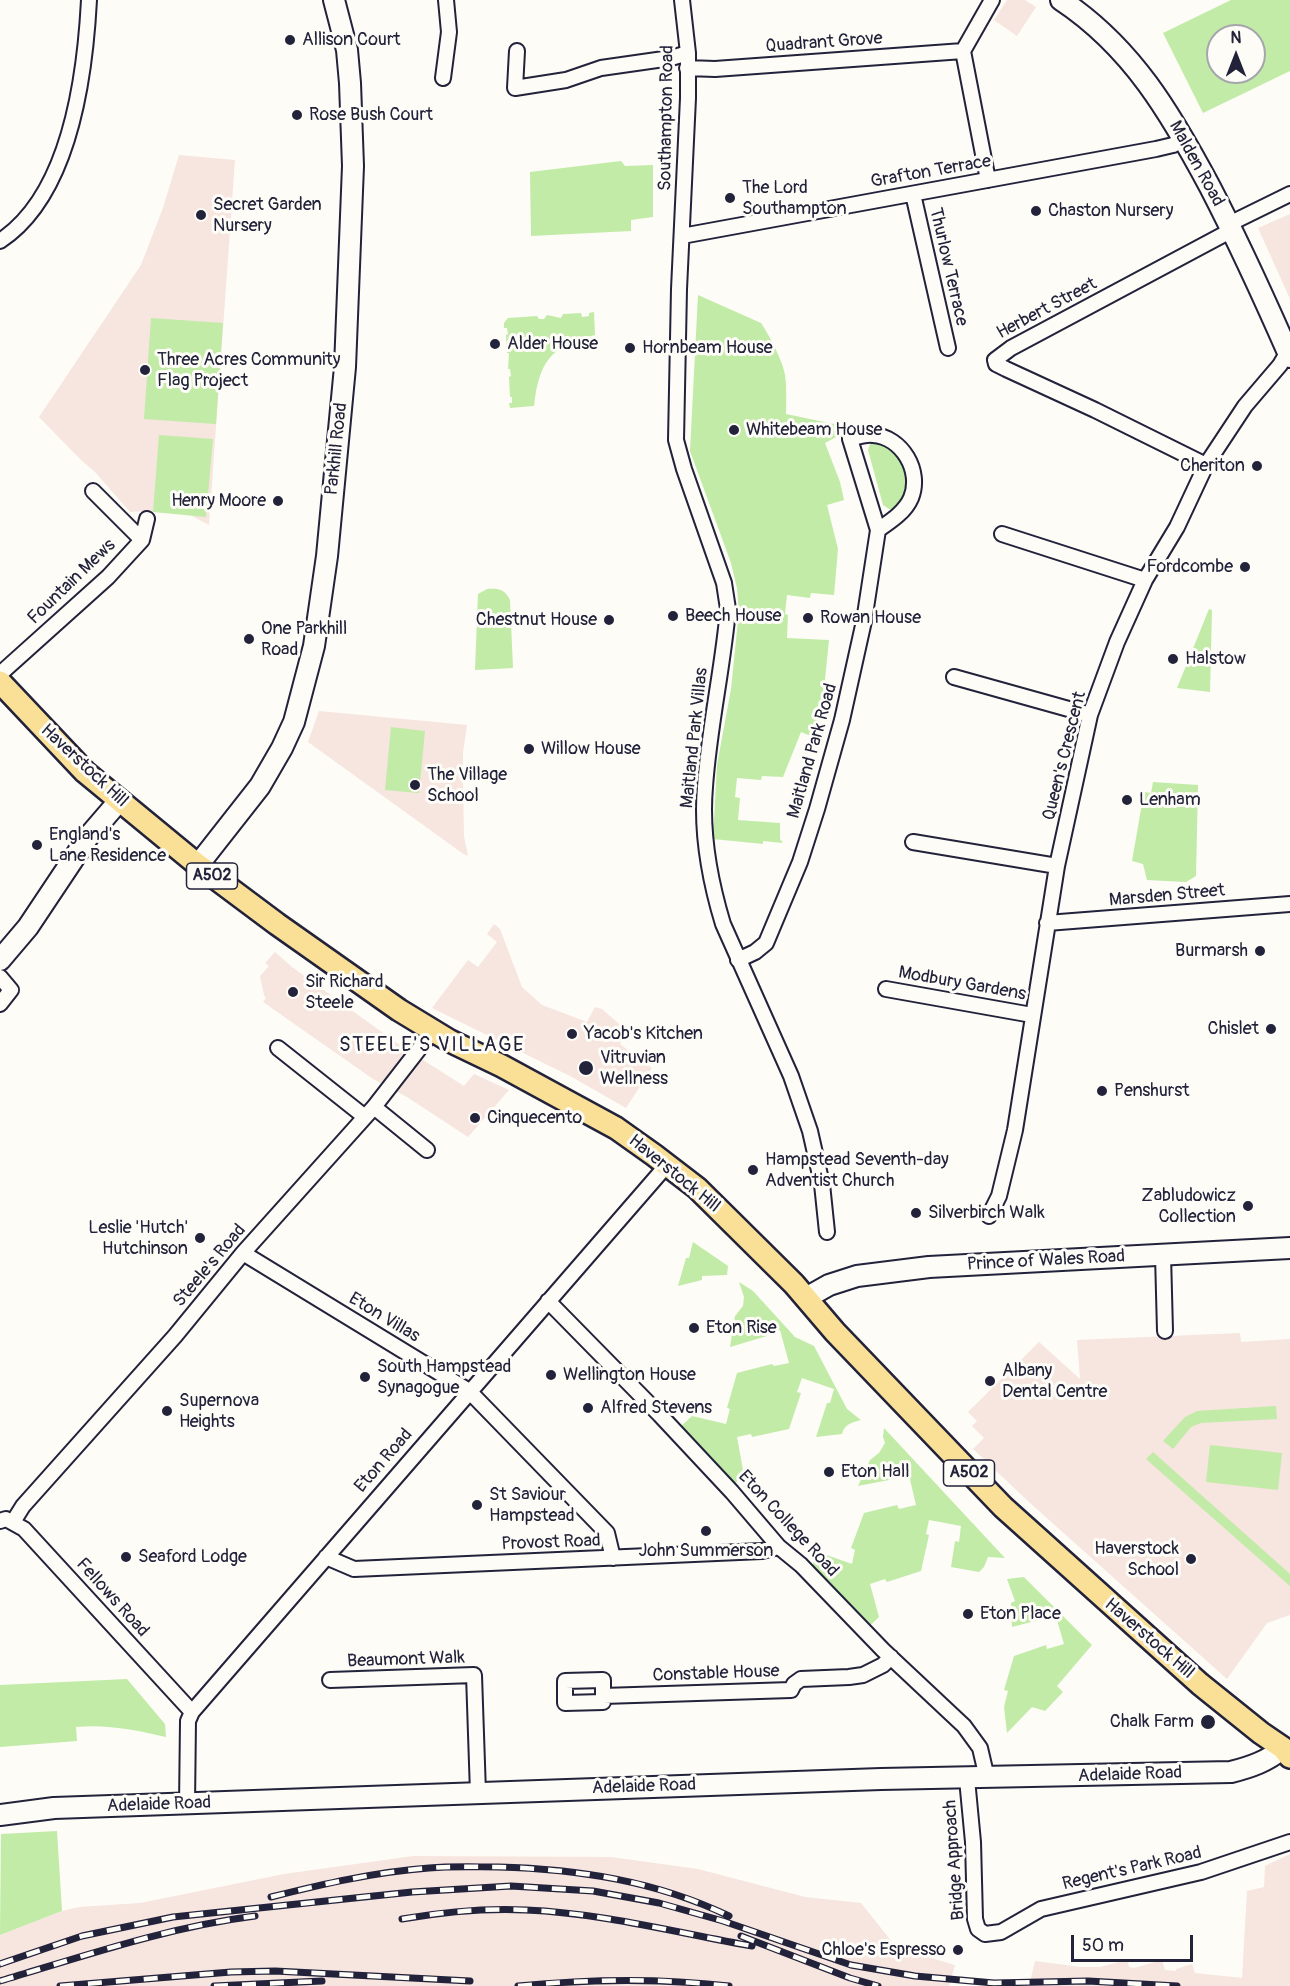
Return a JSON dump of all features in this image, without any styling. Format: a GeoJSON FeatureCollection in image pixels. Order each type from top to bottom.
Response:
{"type":"FeatureCollection","features":[{"type":"Feature","properties":{"kind":"main road","name":"Parkhill Road"},"geometry":{"type":"LineString","coordinates":[[198,865],[260,786],[282,748],[294,722],[314,646],[327,556],[345,367],[353,166],[348,56],[334,0]]}},
{"type":"Feature","properties":{"kind":"main road","name":"Malden Road"},"geometry":{"type":"LineString","coordinates":[[1061,0],[1080,12],[1116,44],[1139,70],[1185,139],[1231,227],[1289,352]]}},
{"type":"Feature","properties":{"kind":"main road","name":"Haverstock Hill"},"geometry":{"type":"LineString","coordinates":[[0,682],[85,772],[119,801],[198,865],[384,1001],[433,1031],[616,1128],[697,1188],[806,1298],[835,1332],[1003,1508],[1200,1683],[1261,1733],[1288,1751]]}},
{"type":"Feature","properties":{"kind":"main road"},"geometry":{"type":"LineString","coordinates":[[0,960],[28,927],[88,837],[119,801]]}},
{"type":"Feature","properties":{"kind":"main road","name":"Prince of Wales Road"},"geometry":{"type":"LineString","coordinates":[[806,1298],[829,1285],[850,1278],[938,1266],[1290,1248]]}},
{"type":"Feature","properties":{"kind":"main road","name":"Adelaide Road"},"geometry":{"type":"LineString","coordinates":[[0,1815],[54,1808],[478,1793],[869,1780],[1231,1772],[1288,1751]]}},
{"type":"Feature","properties":{"kind":"street"},"geometry":{"type":"LineString","coordinates":[[0,241],[19,227],[29,216],[55,171],[75,106],[86,40],[89,0]]}},
{"type":"Feature","properties":{"kind":"street"},"geometry":{"type":"LineString","coordinates":[[443,78],[449,32],[446,0]]}},
{"type":"Feature","properties":{"kind":"street","name":"Southampton Road"},"geometry":{"type":"LineString","coordinates":[[682,0],[688,53],[682,236]]}},
{"type":"Feature","properties":{"kind":"street"},"geometry":{"type":"LineString","coordinates":[[988,180],[963,51],[992,0]]}},
{"type":"Feature","properties":{"kind":"street"},"geometry":{"type":"LineString","coordinates":[[517,51],[515,88],[566,80],[601,68],[671,58],[688,53]]}},
{"type":"Feature","properties":{"kind":"street","name":"Quadrant Grove"},"geometry":{"type":"LineString","coordinates":[[687,68],[715,69],[963,51]]}},
{"type":"Feature","properties":{"kind":"street","name":"Grafton Terrace"},"geometry":{"type":"LineString","coordinates":[[682,236],[1156,149],[1185,139]]}},
{"type":"Feature","properties":{"kind":"street","name":"Thurlow Terrace"},"geometry":{"type":"LineString","coordinates":[[913,194],[948,348]]}},
{"type":"Feature","properties":{"kind":"street"},"geometry":{"type":"LineString","coordinates":[[1231,227],[1290,194]]}},
{"type":"Feature","properties":{"kind":"street","name":"Herbert Street"},"geometry":{"type":"LineString","coordinates":[[1206,465],[1006,369],[996,364],[994,360],[1011,348],[1231,227]]}},
{"type":"Feature","properties":{"kind":"street","name":"Maitland Park Villas"},"geometry":{"type":"LineString","coordinates":[[682,236],[676,440],[684,470],[724,583],[728,609],[704,788],[705,828],[715,898],[738,960],[791,1076],[810,1131],[822,1184],[826,1232]]}},
{"type":"Feature","properties":{"kind":"street","name":"Queen's Crescent"},"geometry":{"type":"LineString","coordinates":[[989,1216],[1002,1185],[1015,1130],[1057,866],[1090,715],[1117,642],[1145,580],[1177,527],[1206,465],[1245,406],[1289,352]]}},
{"type":"Feature","properties":{"kind":"street","name":"Maitland Park Road"},"geometry":{"type":"LineString","coordinates":[[738,960],[755,952],[766,943],[800,862],[854,671],[878,530],[850,439],[873,435],[888,439],[901,449],[913,470],[915,485],[912,497],[905,508],[878,530]]}},
{"type":"Feature","properties":{"kind":"street","name":"Fountain Mews"},"geometry":{"type":"LineString","coordinates":[[93,490],[142,540]]}},
{"type":"Feature","properties":{"kind":"street","name":"Fountain Mews"},"geometry":{"type":"LineString","coordinates":[[0,674],[108,577],[142,540],[147,519]]}},
{"type":"Feature","properties":{"kind":"street"},"geometry":{"type":"LineString","coordinates":[[1002,534],[1145,580]]}},
{"type":"Feature","properties":{"kind":"street"},"geometry":{"type":"LineString","coordinates":[[954,677],[1090,715]]}},
{"type":"Feature","properties":{"kind":"street"},"geometry":{"type":"LineString","coordinates":[[914,842],[1057,866]]}},
{"type":"Feature","properties":{"kind":"street","name":"Marsden Street"},"geometry":{"type":"LineString","coordinates":[[1047,923],[1290,904]]}},
{"type":"Feature","properties":{"kind":"street"},"geometry":{"type":"LineString","coordinates":[[0,976],[11,990],[0,1004]]}},
{"type":"Feature","properties":{"kind":"street","name":"Modbury Gardens"},"geometry":{"type":"LineString","coordinates":[[886,989],[1032,1015]]}},
{"type":"Feature","properties":{"kind":"street","name":"Steele's Road"},"geometry":{"type":"LineString","coordinates":[[7,1521],[23,1506],[175,1335],[243,1253],[369,1112],[433,1031]]}},
{"type":"Feature","properties":{"kind":"street"},"geometry":{"type":"LineString","coordinates":[[278,1048],[427,1150]]}},
{"type":"Feature","properties":{"kind":"street","name":"Eton Road"},"geometry":{"type":"LineString","coordinates":[[192,1712],[667,1165]]}},
{"type":"Feature","properties":{"kind":"street","name":"Eton Villas"},"geometry":{"type":"LineString","coordinates":[[243,1253],[469,1391],[606,1533],[613,1558]]}},
{"type":"Feature","properties":{"kind":"street"},"geometry":{"type":"LineString","coordinates":[[1163,1255],[1165,1331]]}},
{"type":"Feature","properties":{"kind":"street","name":"Eton College Road"},"geometry":{"type":"LineString","coordinates":[[548,1301],[732,1491],[779,1547],[801,1565],[975,1739],[984,1757],[987,1778]]}},
{"type":"Feature","properties":{"kind":"street","name":"Fellows Road"},"geometry":{"type":"LineString","coordinates":[[7,1521],[24,1529],[192,1712]]}},
{"type":"Feature","properties":{"kind":"street","name":"Provost Road"},"geometry":{"type":"LineString","coordinates":[[326,1557],[354,1569],[762,1551],[779,1547]]}},
{"type":"Feature","properties":{"kind":"street","name":"Constable House"},"geometry":{"type":"LineString","coordinates":[[603,1696],[790,1690],[794,1683],[801,1679],[863,1675],[883,1665],[891,1657]]}},
{"type":"Feature","properties":{"kind":"street","name":"Beaumont Walk"},"geometry":{"type":"LineString","coordinates":[[330,1680],[474,1675],[478,1793]]}},
{"type":"Feature","properties":{"kind":"street"},"geometry":{"type":"LineString","coordinates":[[187,1805],[188,1721],[192,1712]]}},
{"type":"Feature","properties":{"kind":"street","name":"Bridge Approach"},"geometry":{"type":"LineString","coordinates":[[967,1779],[974,1842],[975,1919],[978,1929],[985,1934]]}},
{"type":"Feature","properties":{"kind":"street","name":"Regent's Park Road"},"geometry":{"type":"LineString","coordinates":[[985,1934],[1001,1932],[1041,1909],[1201,1872],[1290,1842]]}},
{"type":"Feature","properties":{"kind":"shaded area"},"geometry":{"type":"Polygon","coordinates":[[[1007,0],[1025,0],[1036,7],[1017,36],[994,20],[1007,0]]]}},
{"type":"Feature","properties":{"kind":"shaded area","name":"Three Acres Community Flag Project"},"geometry":{"type":"Polygon","coordinates":[[[179,155],[235,160],[209,525],[190,515],[149,511],[130,512],[95,472],[39,417],[141,265],[163,208],[179,155]]]}},
{"type":"Feature","properties":{"kind":"shaded area"},"geometry":{"type":"Polygon","coordinates":[[[1290,214],[1290,299],[1258,228],[1290,214]]]}},
{"type":"Feature","properties":{"kind":"shaded area","name":"The Village School"},"geometry":{"type":"Polygon","coordinates":[[[319,711],[467,725],[463,752],[463,782],[464,836],[468,856],[308,742],[319,711]]]}},
{"type":"Feature","properties":{"kind":"shaded area"},"geometry":{"type":"Polygon","coordinates":[[[494,924],[500,929],[522,987],[542,1005],[587,1022],[595,1007],[602,1009],[625,1029],[619,1038],[622,1040],[620,1044],[652,1068],[626,1108],[572,1077],[432,1008],[468,960],[478,967],[497,942],[487,934],[494,924]]]}},
{"type":"Feature","properties":{"kind":"shaded area"},"geometry":{"type":"Polygon","coordinates":[[[275,952],[292,967],[401,1046],[464,1086],[474,1074],[509,1090],[468,1137],[407,1097],[373,1079],[263,1002],[266,998],[260,976],[269,966],[265,963],[275,952]]]}},
{"type":"Feature","properties":{"kind":"shaded area","name":"Haverstock School"},"geometry":{"type":"Polygon","coordinates":[[[1240,1333],[1241,1342],[1290,1339],[1290,1615],[1267,1623],[1227,1679],[973,1449],[984,1438],[972,1426],[977,1421],[968,1412],[1039,1342],[1080,1379],[1077,1340],[1240,1333]]]}},
{"type":"Feature","properties":{"kind":"shaded area"},"geometry":{"type":"Polygon","coordinates":[[[1290,1854],[1290,1986],[1029,1986],[1035,1961],[1080,1967],[1100,1967],[1127,1960],[1129,1967],[1134,1968],[1162,1960],[1165,1970],[1176,1971],[1176,1969],[1192,1964],[1195,1973],[1242,1978],[1247,1891],[1264,1887],[1265,1866],[1290,1854]]]}},
{"type":"Feature","properties":{"kind":"shaded area"},"geometry":{"type":"Polygon","coordinates":[[[413,1856],[611,1857],[698,1869],[805,1897],[861,1903],[897,1948],[955,1965],[949,1986],[0,1986],[0,1935],[62,1911],[79,1907],[140,1903],[284,1874],[413,1856]]]}},
{"type":"Feature","properties":{"kind":"green space"},"geometry":{"type":"Polygon","coordinates":[[[1231,0],[1290,0],[1290,71],[1266,83],[1266,24],[1206,24],[1206,84],[1263,84],[1203,113],[1163,33],[1231,0]]]}},
{"type":"Feature","properties":{"kind":"green space"},"geometry":{"type":"Polygon","coordinates":[[[621,161],[625,166],[653,165],[653,217],[631,220],[631,231],[531,236],[530,172],[621,161]]]}},
{"type":"Feature","properties":{"kind":"green space"},"geometry":{"type":"Polygon","coordinates":[[[698,295],[761,323],[784,369],[786,414],[834,424],[838,436],[825,443],[840,482],[844,500],[827,505],[838,549],[834,595],[811,593],[810,598],[787,595],[785,614],[788,615],[787,638],[829,640],[823,699],[827,701],[811,736],[801,732],[783,777],[762,776],[761,780],[737,778],[735,797],[740,798],[738,820],[780,823],[780,839],[783,843],[763,841],[763,844],[713,839],[717,765],[731,689],[739,611],[737,588],[731,563],[690,451],[698,295]]]}},
{"type":"Feature","properties":{"kind":"green space"},"geometry":{"type":"Polygon","coordinates":[[[594,312],[595,335],[567,344],[550,358],[539,378],[534,406],[510,408],[509,403],[512,403],[512,397],[510,397],[510,369],[508,369],[509,353],[507,353],[506,335],[508,334],[507,328],[504,328],[504,323],[508,318],[537,316],[539,319],[544,319],[547,315],[561,318],[563,314],[581,313],[582,317],[594,312]]]}},
{"type":"Feature","properties":{"kind":"green space"},"geometry":{"type":"Polygon","coordinates":[[[151,318],[223,323],[216,424],[144,419],[151,318]]]}},
{"type":"Feature","properties":{"kind":"green space"},"geometry":{"type":"Polygon","coordinates":[[[159,435],[213,439],[206,517],[153,512],[159,435]]]}},
{"type":"Feature","properties":{"kind":"green space"},"geometry":{"type":"Polygon","coordinates":[[[870,444],[893,450],[905,469],[906,491],[902,501],[894,509],[883,505],[868,450],[870,444]]]}},
{"type":"Feature","properties":{"kind":"green space"},"geometry":{"type":"Polygon","coordinates":[[[487,589],[501,590],[510,600],[513,668],[475,670],[478,594],[487,589]]]}},
{"type":"Feature","properties":{"kind":"green space"},"geometry":{"type":"Polygon","coordinates":[[[1209,609],[1212,610],[1210,692],[1177,688],[1209,609]]]}},
{"type":"Feature","properties":{"kind":"green space"},"geometry":{"type":"Polygon","coordinates":[[[391,727],[425,731],[419,793],[385,790],[391,727]]]}},
{"type":"Feature","properties":{"kind":"green space"},"geometry":{"type":"Polygon","coordinates":[[[1153,782],[1198,785],[1196,876],[1186,882],[1147,880],[1143,864],[1132,861],[1144,792],[1151,793],[1153,782]]]}},
{"type":"Feature","properties":{"kind":"green space"},"geometry":{"type":"Polygon","coordinates":[[[693,1242],[728,1266],[727,1275],[702,1276],[702,1280],[678,1286],[693,1242]]]}},
{"type":"Feature","properties":{"kind":"green space"},"geometry":{"type":"Polygon","coordinates":[[[739,1282],[753,1291],[795,1337],[814,1346],[847,1409],[861,1420],[847,1426],[842,1434],[816,1437],[834,1389],[802,1378],[797,1392],[801,1393],[789,1429],[752,1437],[751,1434],[737,1437],[743,1470],[733,1489],[676,1431],[692,1416],[726,1424],[730,1409],[727,1408],[737,1373],[772,1364],[774,1366],[789,1363],[780,1330],[730,1347],[735,1316],[743,1306],[744,1297],[739,1282]]]}},
{"type":"Feature","properties":{"kind":"green space"},"geometry":{"type":"Polygon","coordinates":[[[1276,1406],[1277,1419],[1201,1423],[1191,1427],[1173,1449],[1163,1441],[1185,1417],[1197,1411],[1276,1406]]]}},
{"type":"Feature","properties":{"kind":"green space"},"geometry":{"type":"Polygon","coordinates":[[[884,1428],[1005,1558],[988,1557],[979,1572],[951,1567],[955,1541],[959,1542],[961,1526],[929,1520],[926,1534],[929,1535],[921,1571],[887,1582],[885,1579],[870,1584],[879,1617],[858,1637],[806,1580],[818,1552],[852,1564],[855,1550],[851,1548],[864,1513],[897,1505],[899,1509],[916,1505],[908,1471],[893,1474],[894,1479],[858,1486],[870,1460],[879,1453],[885,1443],[884,1428]]]}},
{"type":"Feature","properties":{"kind":"green space"},"geometry":{"type":"Polygon","coordinates":[[[1210,1445],[1282,1453],[1278,1490],[1206,1482],[1210,1445]]]}},
{"type":"Feature","properties":{"kind":"green space"},"geometry":{"type":"Polygon","coordinates":[[[1153,1452],[1290,1574],[1290,1586],[1146,1459],[1153,1452]]]}},
{"type":"Feature","properties":{"kind":"green space"},"geometry":{"type":"Polygon","coordinates":[[[1024,1577],[1092,1645],[1057,1686],[1063,1692],[1045,1711],[1032,1707],[1007,1733],[1004,1707],[1008,1691],[1004,1690],[1014,1656],[1046,1645],[1047,1649],[1064,1644],[1054,1610],[1038,1615],[1039,1620],[1012,1627],[1011,1603],[1015,1601],[1007,1579],[1024,1577]]]}},
{"type":"Feature","properties":{"kind":"green space"},"geometry":{"type":"Polygon","coordinates":[[[127,1679],[165,1724],[166,1737],[121,1728],[88,1726],[76,1727],[77,1741],[0,1747],[0,1685],[127,1679]]]}},
{"type":"Feature","properties":{"kind":"green space"},"geometry":{"type":"Polygon","coordinates":[[[57,1831],[62,1911],[0,1935],[1,1834],[57,1831]]]}},
{"type":"Feature","properties":{"kind":"railway"},"geometry":{"type":"LineString","coordinates":[[271,1897],[389,1872],[438,1867],[528,1868],[616,1879],[673,1894],[729,1916]]}},
{"type":"Feature","properties":{"kind":"railway"},"geometry":{"type":"LineString","coordinates":[[0,1964],[82,1936],[173,1917],[412,1892],[511,1886],[593,1891],[659,1903],[723,1921],[851,1965],[915,1976],[994,1983],[1088,1981],[1177,1986]]}},
{"type":"Feature","properties":{"kind":"railway"},"geometry":{"type":"LineString","coordinates":[[402,1919],[479,1910],[554,1912],[611,1919],[752,1946]]}},
{"type":"Feature","properties":{"kind":"railway"},"geometry":{"type":"LineString","coordinates":[[0,1981],[158,1935],[255,1916]]}},
{"type":"Feature","properties":{"kind":"railway"},"geometry":{"type":"LineString","coordinates":[[741,1936],[850,1978],[878,1986]]}},
{"type":"Feature","properties":{"kind":"railway"},"geometry":{"type":"LineString","coordinates":[[60,1986],[231,1972],[275,1971],[470,1981]]}},
{"type":"Feature","properties":{"kind":"railway"},"geometry":{"type":"LineString","coordinates":[[518,1986],[624,1980],[729,1986]]}},
{"type":"Feature","properties":{"kind":"railway"},"geometry":{"type":"LineString","coordinates":[[214,1986],[322,1981]]}},
{"type":"Feature","properties":{"kind":"place","name":"Allison Court"},"geometry":{"type":"Point","coordinates":[290,40]}},
{"type":"Feature","properties":{"kind":"place","name":"Rose Bush Court"},"geometry":{"type":"Point","coordinates":[297,115]}},
{"type":"Feature","properties":{"kind":"place","name":"The Lord Southampton"},"geometry":{"type":"Point","coordinates":[730,198]}},
{"type":"Feature","properties":{"kind":"place","name":"Chaston Nursery"},"geometry":{"type":"Point","coordinates":[1036,211]}},
{"type":"Feature","properties":{"kind":"place","name":"Secret Garden Nursery"},"geometry":{"type":"Point","coordinates":[201,215]}},
{"type":"Feature","properties":{"kind":"place","name":"Alder House"},"geometry":{"type":"Point","coordinates":[495,344]}},
{"type":"Feature","properties":{"kind":"place","name":"Hornbeam House"},"geometry":{"type":"Point","coordinates":[630,348]}},
{"type":"Feature","properties":{"kind":"place","name":"Three Acres Community Flag Project"},"geometry":{"type":"Point","coordinates":[145,370]}},
{"type":"Feature","properties":{"kind":"place","name":"Whitebeam House"},"geometry":{"type":"Point","coordinates":[734,430]}},
{"type":"Feature","properties":{"kind":"place","name":"Cheriton"},"geometry":{"type":"Point","coordinates":[1257,466]}},
{"type":"Feature","properties":{"kind":"place","name":"Henry Moore"},"geometry":{"type":"Point","coordinates":[278,501]}},
{"type":"Feature","properties":{"kind":"place","name":"Fordcombe"},"geometry":{"type":"Point","coordinates":[1245,567]}},
{"type":"Feature","properties":{"kind":"place","name":"Beech House"},"geometry":{"type":"Point","coordinates":[673,616]}},
{"type":"Feature","properties":{"kind":"place","name":"Rowan House"},"geometry":{"type":"Point","coordinates":[808,618]}},
{"type":"Feature","properties":{"kind":"place","name":"Chestnut House"},"geometry":{"type":"Point","coordinates":[609,620]}},
{"type":"Feature","properties":{"kind":"place","name":"One Parkhill Road"},"geometry":{"type":"Point","coordinates":[249,639]}},
{"type":"Feature","properties":{"kind":"place","name":"Halstow"},"geometry":{"type":"Point","coordinates":[1173,659]}},
{"type":"Feature","properties":{"kind":"place","name":"Willow House"},"geometry":{"type":"Point","coordinates":[529,749]}},
{"type":"Feature","properties":{"kind":"place","name":"The Village School"},"geometry":{"type":"Point","coordinates":[415,785]}},
{"type":"Feature","properties":{"kind":"place","name":"Lenham"},"geometry":{"type":"Point","coordinates":[1127,800]}},
{"type":"Feature","properties":{"kind":"place","name":"England's Lane Residence"},"geometry":{"type":"Point","coordinates":[37,845]}},
{"type":"Feature","properties":{"kind":"place","name":"Burmarsh"},"geometry":{"type":"Point","coordinates":[1260,951]}},
{"type":"Feature","properties":{"kind":"place","name":"Sir Richard Steele"},"geometry":{"type":"Point","coordinates":[293,992]}},
{"type":"Feature","properties":{"kind":"place","name":"Chislet"},"geometry":{"type":"Point","coordinates":[1271,1029]}},
{"type":"Feature","properties":{"kind":"place","name":"Yacob's Kitchen"},"geometry":{"type":"Point","coordinates":[572,1034]}},
{"type":"Feature","properties":{"kind":"place","name":"Vitruvian Wellness"},"geometry":{"type":"Point","coordinates":[586,1068]}},
{"type":"Feature","properties":{"kind":"place","name":"Penshurst"},"geometry":{"type":"Point","coordinates":[1102,1091]}},
{"type":"Feature","properties":{"kind":"place","name":"Cinquecento"},"geometry":{"type":"Point","coordinates":[475,1118]}},
{"type":"Feature","properties":{"kind":"place","name":"Hampstead Seventh-day Adventist Church"},"geometry":{"type":"Point","coordinates":[753,1170]}},
{"type":"Feature","properties":{"kind":"place","name":"Zabludowicz Collection"},"geometry":{"type":"Point","coordinates":[1248,1206]}},
{"type":"Feature","properties":{"kind":"place","name":"Silverbirch Walk"},"geometry":{"type":"Point","coordinates":[916,1213]}},
{"type":"Feature","properties":{"kind":"place","name":"Leslie 'Hutch' Hutchinson"},"geometry":{"type":"Point","coordinates":[200,1238]}},
{"type":"Feature","properties":{"kind":"place","name":"Eton Rise"},"geometry":{"type":"Point","coordinates":[694,1328]}},
{"type":"Feature","properties":{"kind":"place","name":"Wellington House"},"geometry":{"type":"Point","coordinates":[551,1375]}},
{"type":"Feature","properties":{"kind":"place","name":"South Hampstead Synagogue"},"geometry":{"type":"Point","coordinates":[365,1377]}},
{"type":"Feature","properties":{"kind":"place","name":"Albany Dental Centre"},"geometry":{"type":"Point","coordinates":[990,1381]}},
{"type":"Feature","properties":{"kind":"place","name":"Alfred Stevens"},"geometry":{"type":"Point","coordinates":[588,1408]}},
{"type":"Feature","properties":{"kind":"place","name":"Supernova Heights"},"geometry":{"type":"Point","coordinates":[167,1411]}},
{"type":"Feature","properties":{"kind":"place","name":"Eton Hall"},"geometry":{"type":"Point","coordinates":[829,1472]}},
{"type":"Feature","properties":{"kind":"place","name":"St Saviour Hampstead"},"geometry":{"type":"Point","coordinates":[477,1505]}},
{"type":"Feature","properties":{"kind":"place","name":"John Summerson"},"geometry":{"type":"Point","coordinates":[706,1531]}},
{"type":"Feature","properties":{"kind":"place","name":"Seaford Lodge"},"geometry":{"type":"Point","coordinates":[126,1557]}},
{"type":"Feature","properties":{"kind":"place","name":"Haverstock School"},"geometry":{"type":"Point","coordinates":[1191,1559]}},
{"type":"Feature","properties":{"kind":"place","name":"Eton Place"},"geometry":{"type":"Point","coordinates":[968,1614]}},
{"type":"Feature","properties":{"kind":"place","name":"Chalk Farm"},"geometry":{"type":"Point","coordinates":[1208,1722]}},
{"type":"Feature","properties":{"kind":"place","name":"Chloe's Espresso"},"geometry":{"type":"Point","coordinates":[958,1950]}},
{"type":"Feature","properties":{"kind":"district","name":"STEELE'S VILLAGE"},"geometry":{"type":"Point","coordinates":[432,1046]}}]}
